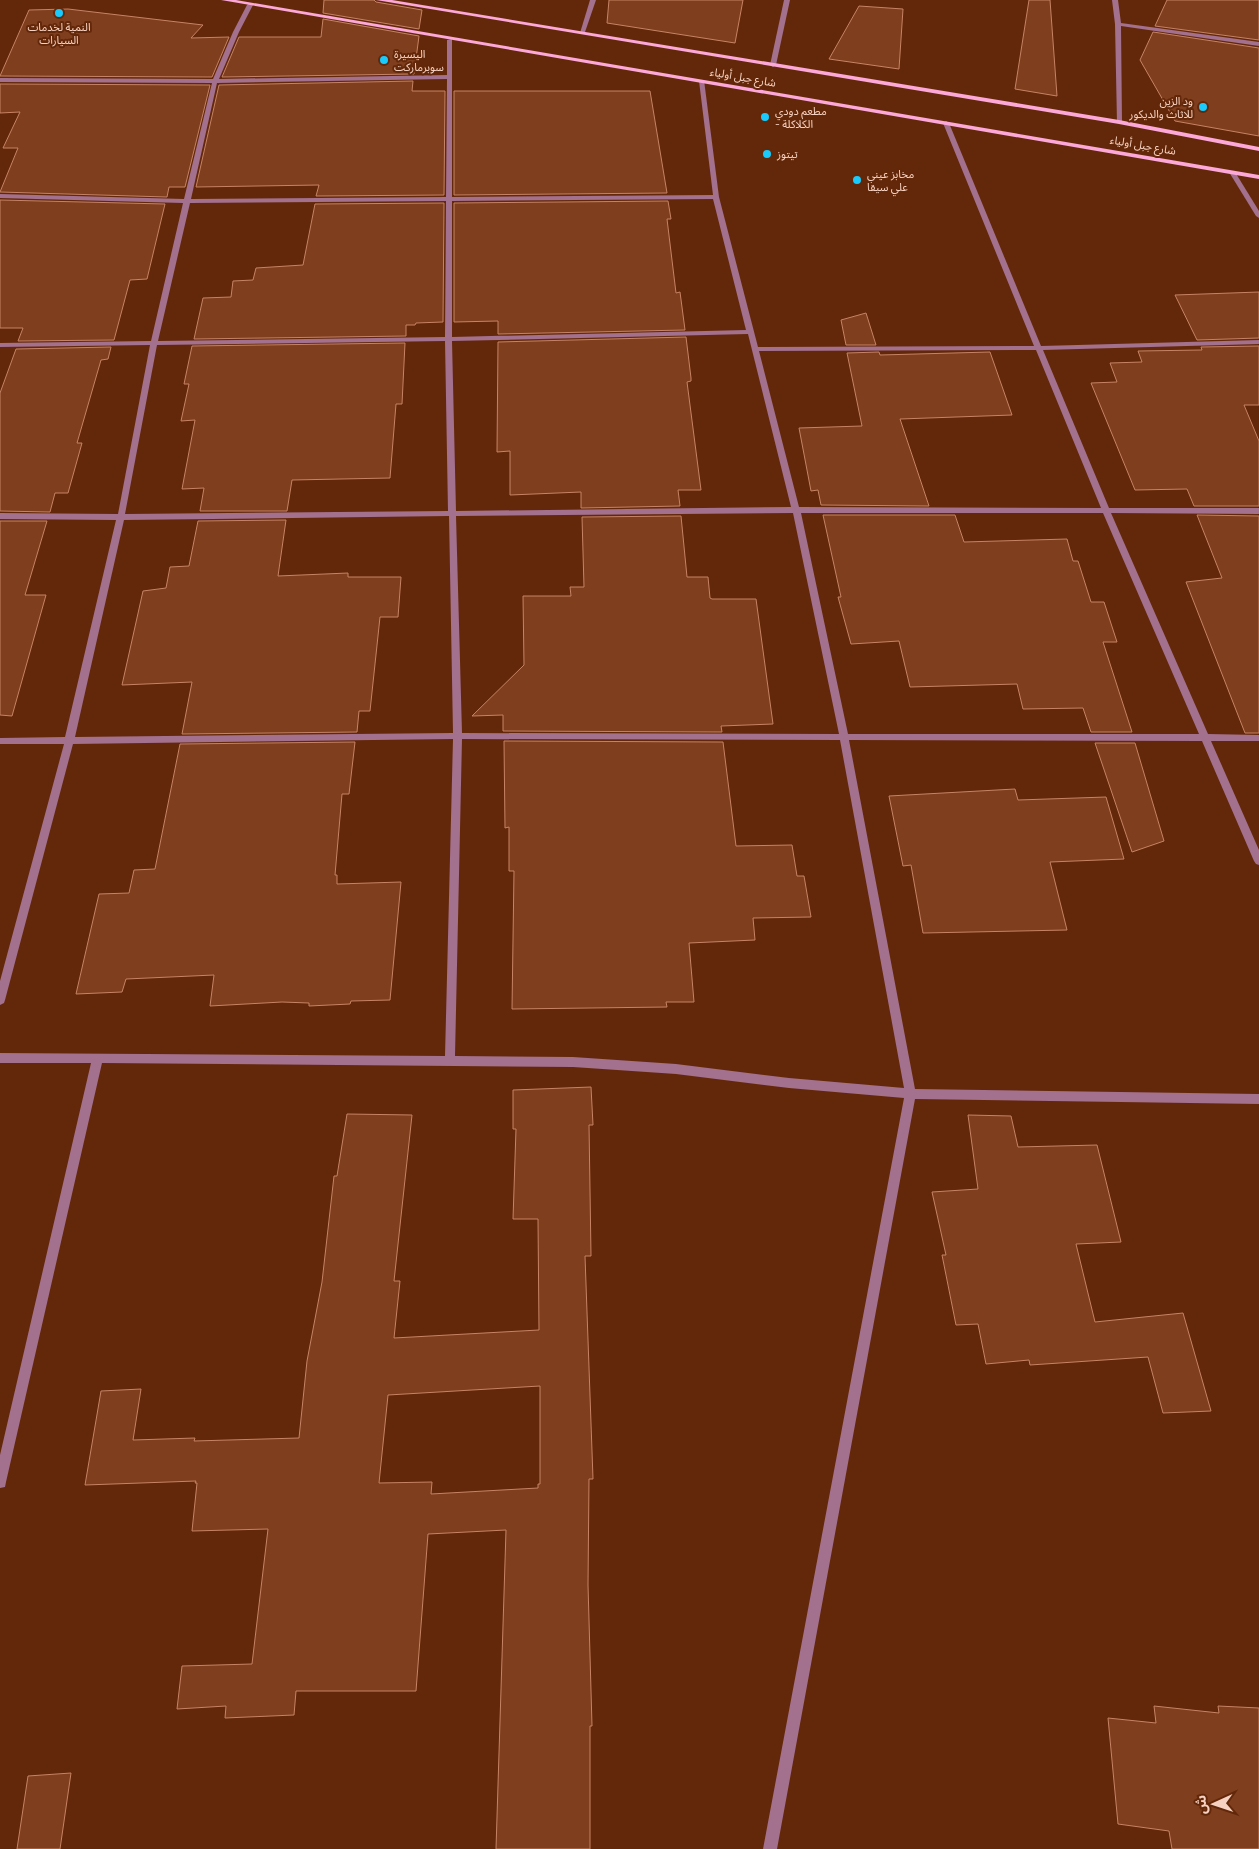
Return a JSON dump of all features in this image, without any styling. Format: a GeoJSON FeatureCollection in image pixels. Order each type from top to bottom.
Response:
{"type":"FeatureCollection","features":[{"type":"Feature","properties":{"kind":"main road","name":"شارع جبل أولياء"},"geometry":{"type":"LineString","coordinates":[[224,0],[1259,177]]}},
{"type":"Feature","properties":{"kind":"main road","name":"شارع جبل أولياء"},"geometry":{"type":"LineString","coordinates":[[382,0],[1119,122],[1259,149]]}},
{"type":"Feature","properties":{"kind":"street"},"geometry":{"type":"LineString","coordinates":[[582,32],[593,0]]}},
{"type":"Feature","properties":{"kind":"street"},"geometry":{"type":"LineString","coordinates":[[773,65],[787,0]]}},
{"type":"Feature","properties":{"kind":"street"},"geometry":{"type":"LineString","coordinates":[[1115,0],[1118,24],[1119,122]]}},
{"type":"Feature","properties":{"kind":"street"},"geometry":{"type":"LineString","coordinates":[[0,1000],[69,741],[121,517],[154,343],[215,81],[250,5]]}},
{"type":"Feature","properties":{"kind":"street"},"geometry":{"type":"LineString","coordinates":[[1118,24],[1259,44]]}},
{"type":"Feature","properties":{"kind":"street"},"geometry":{"type":"LineString","coordinates":[[450,40],[448,338],[458,736],[450,1060]]}},
{"type":"Feature","properties":{"kind":"street"},"geometry":{"type":"LineString","coordinates":[[0,80],[215,81],[449,77]]}},
{"type":"Feature","properties":{"kind":"street"},"geometry":{"type":"LineString","coordinates":[[702,81],[716,197],[796,510],[844,737],[910,1094],[770,1849]]}},
{"type":"Feature","properties":{"kind":"street"},"geometry":{"type":"LineString","coordinates":[[946,123],[1106,511],[1259,861]]}},
{"type":"Feature","properties":{"kind":"street"},"geometry":{"type":"LineString","coordinates":[[1232,172],[1259,216]]}},
{"type":"Feature","properties":{"kind":"street"},"geometry":{"type":"LineString","coordinates":[[0,196],[186,201],[716,197]]}},
{"type":"Feature","properties":{"kind":"street"},"geometry":{"type":"LineString","coordinates":[[0,345],[750,332]]}},
{"type":"Feature","properties":{"kind":"street"},"geometry":{"type":"LineString","coordinates":[[754,349],[1038,348],[1259,342]]}},
{"type":"Feature","properties":{"kind":"street"},"geometry":{"type":"LineString","coordinates":[[0,516],[121,517],[796,510],[1259,511]]}},
{"type":"Feature","properties":{"kind":"street"},"geometry":{"type":"LineString","coordinates":[[0,741],[458,736],[1259,738]]}},
{"type":"Feature","properties":{"kind":"street"},"geometry":{"type":"LineString","coordinates":[[0,1058],[582,1062],[676,1069],[789,1083],[910,1094],[1259,1099]]}},
{"type":"Feature","properties":{"kind":"street"},"geometry":{"type":"LineString","coordinates":[[0,1482],[98,1058]]}},
{"type":"Feature","properties":{"kind":"building"},"geometry":{"type":"Polygon","coordinates":[[[324,0],[374,0],[376,2],[422,10],[419,29],[323,13],[324,0]]]}},
{"type":"Feature","properties":{"kind":"building"},"geometry":{"type":"Polygon","coordinates":[[[609,0],[743,0],[735,43],[607,23],[609,0]]]}},
{"type":"Feature","properties":{"kind":"building"},"geometry":{"type":"Polygon","coordinates":[[[1029,0],[1050,0],[1057,96],[1015,89],[1029,0]]]}},
{"type":"Feature","properties":{"kind":"building"},"geometry":{"type":"Polygon","coordinates":[[[1167,0],[1259,0],[1259,40],[1155,26],[1167,0]]]}},
{"type":"Feature","properties":{"kind":"building"},"geometry":{"type":"Polygon","coordinates":[[[859,6],[903,9],[899,69],[829,59],[859,6]]]}},
{"type":"Feature","properties":{"kind":"building"},"geometry":{"type":"Polygon","coordinates":[[[68,9],[203,25],[191,38],[229,37],[212,77],[0,76],[29,10],[68,9]]]}},
{"type":"Feature","properties":{"kind":"building"},"geometry":{"type":"Polygon","coordinates":[[[323,19],[419,36],[414,74],[222,77],[239,37],[321,37],[323,19]]]}},
{"type":"Feature","properties":{"kind":"building"},"geometry":{"type":"Polygon","coordinates":[[[1153,32],[1259,48],[1259,136],[1175,121],[1140,60],[1153,32]]]}},
{"type":"Feature","properties":{"kind":"building"},"geometry":{"type":"Polygon","coordinates":[[[413,81],[412,91],[445,91],[444,195],[316,196],[319,185],[196,187],[219,85],[413,81]]]}},
{"type":"Feature","properties":{"kind":"building"},"geometry":{"type":"Polygon","coordinates":[[[0,84],[210,85],[185,187],[169,187],[167,197],[0,192],[18,148],[3,148],[20,112],[0,113],[0,84]]]}},
{"type":"Feature","properties":{"kind":"building"},"geometry":{"type":"Polygon","coordinates":[[[454,91],[650,91],[667,193],[454,195],[454,91]]]}},
{"type":"Feature","properties":{"kind":"building"},"geometry":{"type":"Polygon","coordinates":[[[0,200],[165,204],[147,279],[130,280],[114,340],[18,341],[23,328],[0,328],[0,200]]]}},
{"type":"Feature","properties":{"kind":"building"},"geometry":{"type":"Polygon","coordinates":[[[668,201],[671,219],[667,219],[676,293],[680,292],[685,330],[498,334],[498,321],[454,322],[454,203],[668,201]]]}},
{"type":"Feature","properties":{"kind":"building"},"geometry":{"type":"Polygon","coordinates":[[[444,203],[443,322],[406,325],[406,336],[194,339],[203,298],[231,297],[233,281],[253,280],[256,268],[303,265],[315,204],[444,203]]]}},
{"type":"Feature","properties":{"kind":"building"},"geometry":{"type":"Polygon","coordinates":[[[1259,292],[1259,338],[1197,340],[1175,295],[1259,292]]]}},
{"type":"Feature","properties":{"kind":"building"},"geometry":{"type":"Polygon","coordinates":[[[866,313],[876,345],[846,345],[841,320],[866,313]]]}},
{"type":"Feature","properties":{"kind":"building"},"geometry":{"type":"Polygon","coordinates":[[[686,337],[691,378],[691,381],[687,382],[701,490],[678,490],[680,506],[581,508],[581,492],[510,495],[510,451],[497,452],[498,342],[686,337]]]}},
{"type":"Feature","properties":{"kind":"building"},"geometry":{"type":"Polygon","coordinates":[[[405,343],[402,404],[396,404],[390,478],[292,480],[287,511],[200,511],[204,488],[182,489],[195,420],[181,421],[189,384],[184,384],[192,346],[405,343]]]}},
{"type":"Feature","properties":{"kind":"building"},"geometry":{"type":"Polygon","coordinates":[[[1259,346],[1259,405],[1244,405],[1259,441],[1259,506],[1194,506],[1187,489],[1135,490],[1091,383],[1117,382],[1110,363],[1142,362],[1138,351],[1202,350],[1201,347],[1259,346]]]}},
{"type":"Feature","properties":{"kind":"building"},"geometry":{"type":"Polygon","coordinates":[[[111,347],[108,359],[101,360],[77,443],[82,443],[68,493],[55,493],[50,512],[0,511],[0,393],[16,349],[111,347]]]}},
{"type":"Feature","properties":{"kind":"building"},"geometry":{"type":"Polygon","coordinates":[[[879,352],[880,355],[990,352],[1012,415],[900,419],[929,506],[821,505],[818,490],[811,491],[799,428],[862,426],[847,353],[879,352]]]}},
{"type":"Feature","properties":{"kind":"building"},"geometry":{"type":"Polygon","coordinates":[[[823,515],[955,515],[964,542],[1067,539],[1073,561],[1078,561],[1091,602],[1104,602],[1117,642],[1103,642],[1132,732],[1091,732],[1083,708],[1023,709],[1017,684],[910,687],[899,641],[851,644],[838,597],[841,597],[823,515]]]}},
{"type":"Feature","properties":{"kind":"building"},"geometry":{"type":"Polygon","coordinates":[[[1197,515],[1259,516],[1259,733],[1245,733],[1186,582],[1222,578],[1197,515]]]}},
{"type":"Feature","properties":{"kind":"building"},"geometry":{"type":"Polygon","coordinates":[[[681,516],[687,577],[708,577],[710,598],[712,599],[756,599],[773,724],[721,726],[722,732],[503,731],[503,715],[472,716],[524,665],[523,596],[571,596],[570,587],[584,587],[582,517],[681,516]]]}},
{"type":"Feature","properties":{"kind":"building"},"geometry":{"type":"Polygon","coordinates":[[[286,520],[278,576],[348,573],[348,577],[401,577],[398,617],[380,617],[370,711],[359,711],[357,732],[182,734],[192,682],[122,685],[143,591],[166,588],[170,567],[189,566],[198,521],[286,520]]]}},
{"type":"Feature","properties":{"kind":"building"},"geometry":{"type":"Polygon","coordinates":[[[0,521],[47,521],[25,595],[46,595],[12,716],[0,715],[0,521]]]}},
{"type":"Feature","properties":{"kind":"building"},"geometry":{"type":"Polygon","coordinates":[[[504,741],[723,742],[736,846],[792,845],[797,876],[804,876],[811,917],[753,918],[755,940],[689,943],[694,1002],[666,1002],[667,1007],[512,1009],[514,871],[509,871],[509,827],[505,828],[504,741]]]}},
{"type":"Feature","properties":{"kind":"building"},"geometry":{"type":"Polygon","coordinates":[[[355,742],[349,794],[342,794],[335,875],[337,875],[337,884],[401,882],[390,1000],[351,1001],[350,1004],[309,1006],[309,1003],[282,1002],[210,1006],[214,975],[126,979],[122,992],[76,994],[99,894],[129,893],[134,870],[155,869],[180,744],[355,742]]]}},
{"type":"Feature","properties":{"kind":"building"},"geometry":{"type":"Polygon","coordinates":[[[1095,743],[1135,743],[1164,841],[1132,852],[1095,743]]]}},
{"type":"Feature","properties":{"kind":"building"},"geometry":{"type":"Polygon","coordinates":[[[1015,789],[1018,800],[1106,797],[1124,859],[1050,862],[1067,930],[923,933],[911,865],[903,866],[889,796],[1015,789]]]}},
{"type":"Feature","properties":{"kind":"building"},"geometry":{"type":"Polygon","coordinates":[[[591,1087],[593,1125],[589,1125],[591,1256],[585,1256],[593,1479],[589,1479],[588,1585],[592,1726],[590,1726],[590,1849],[496,1849],[506,1530],[428,1534],[416,1691],[296,1691],[294,1715],[225,1718],[226,1706],[177,1709],[182,1666],[252,1664],[268,1529],[192,1531],[196,1481],[85,1485],[101,1391],[141,1389],[133,1440],[195,1438],[194,1441],[299,1438],[307,1361],[322,1282],[334,1176],[337,1176],[347,1114],[412,1115],[394,1281],[400,1281],[394,1338],[539,1330],[538,1219],[513,1219],[516,1129],[513,1129],[513,1090],[591,1087]],[[540,1386],[388,1395],[379,1483],[432,1482],[431,1494],[538,1488],[538,1484],[540,1484],[540,1386]]]}},
{"type":"Feature","properties":{"kind":"building"},"geometry":{"type":"Polygon","coordinates":[[[968,1115],[1011,1116],[1018,1147],[1097,1145],[1121,1242],[1076,1244],[1095,1322],[1183,1313],[1211,1411],[1163,1413],[1148,1357],[1030,1365],[1029,1360],[986,1364],[978,1324],[956,1325],[942,1255],[946,1255],[932,1192],[978,1189],[968,1115]]]}},
{"type":"Feature","properties":{"kind":"building"},"geometry":{"type":"Polygon","coordinates":[[[1154,1706],[1219,1713],[1218,1706],[1259,1708],[1259,1849],[1172,1849],[1169,1831],[1118,1824],[1108,1718],[1156,1723],[1154,1706]]]}},
{"type":"Feature","properties":{"kind":"building"},"geometry":{"type":"Polygon","coordinates":[[[71,1773],[60,1849],[17,1849],[28,1776],[71,1773]]]}},
{"type":"Feature","properties":{"kind":"place","name":"النمية لخدمات السيارات"},"geometry":{"type":"Point","coordinates":[59,13]}},
{"type":"Feature","properties":{"kind":"place","name":"اليسيرة سوبرماركت"},"geometry":{"type":"Point","coordinates":[384,60]}},
{"type":"Feature","properties":{"kind":"place","name":"ود الزين للاثاث والديكور"},"geometry":{"type":"Point","coordinates":[1203,107]}},
{"type":"Feature","properties":{"kind":"place","name":"مطعم دودي - الكلاكلة"},"geometry":{"type":"Point","coordinates":[765,117]}},
{"type":"Feature","properties":{"kind":"place","name":"تيتوز"},"geometry":{"type":"Point","coordinates":[767,154]}},
{"type":"Feature","properties":{"kind":"place","name":"مخابز عيني علي سيقا"},"geometry":{"type":"Point","coordinates":[857,180]}}]}
